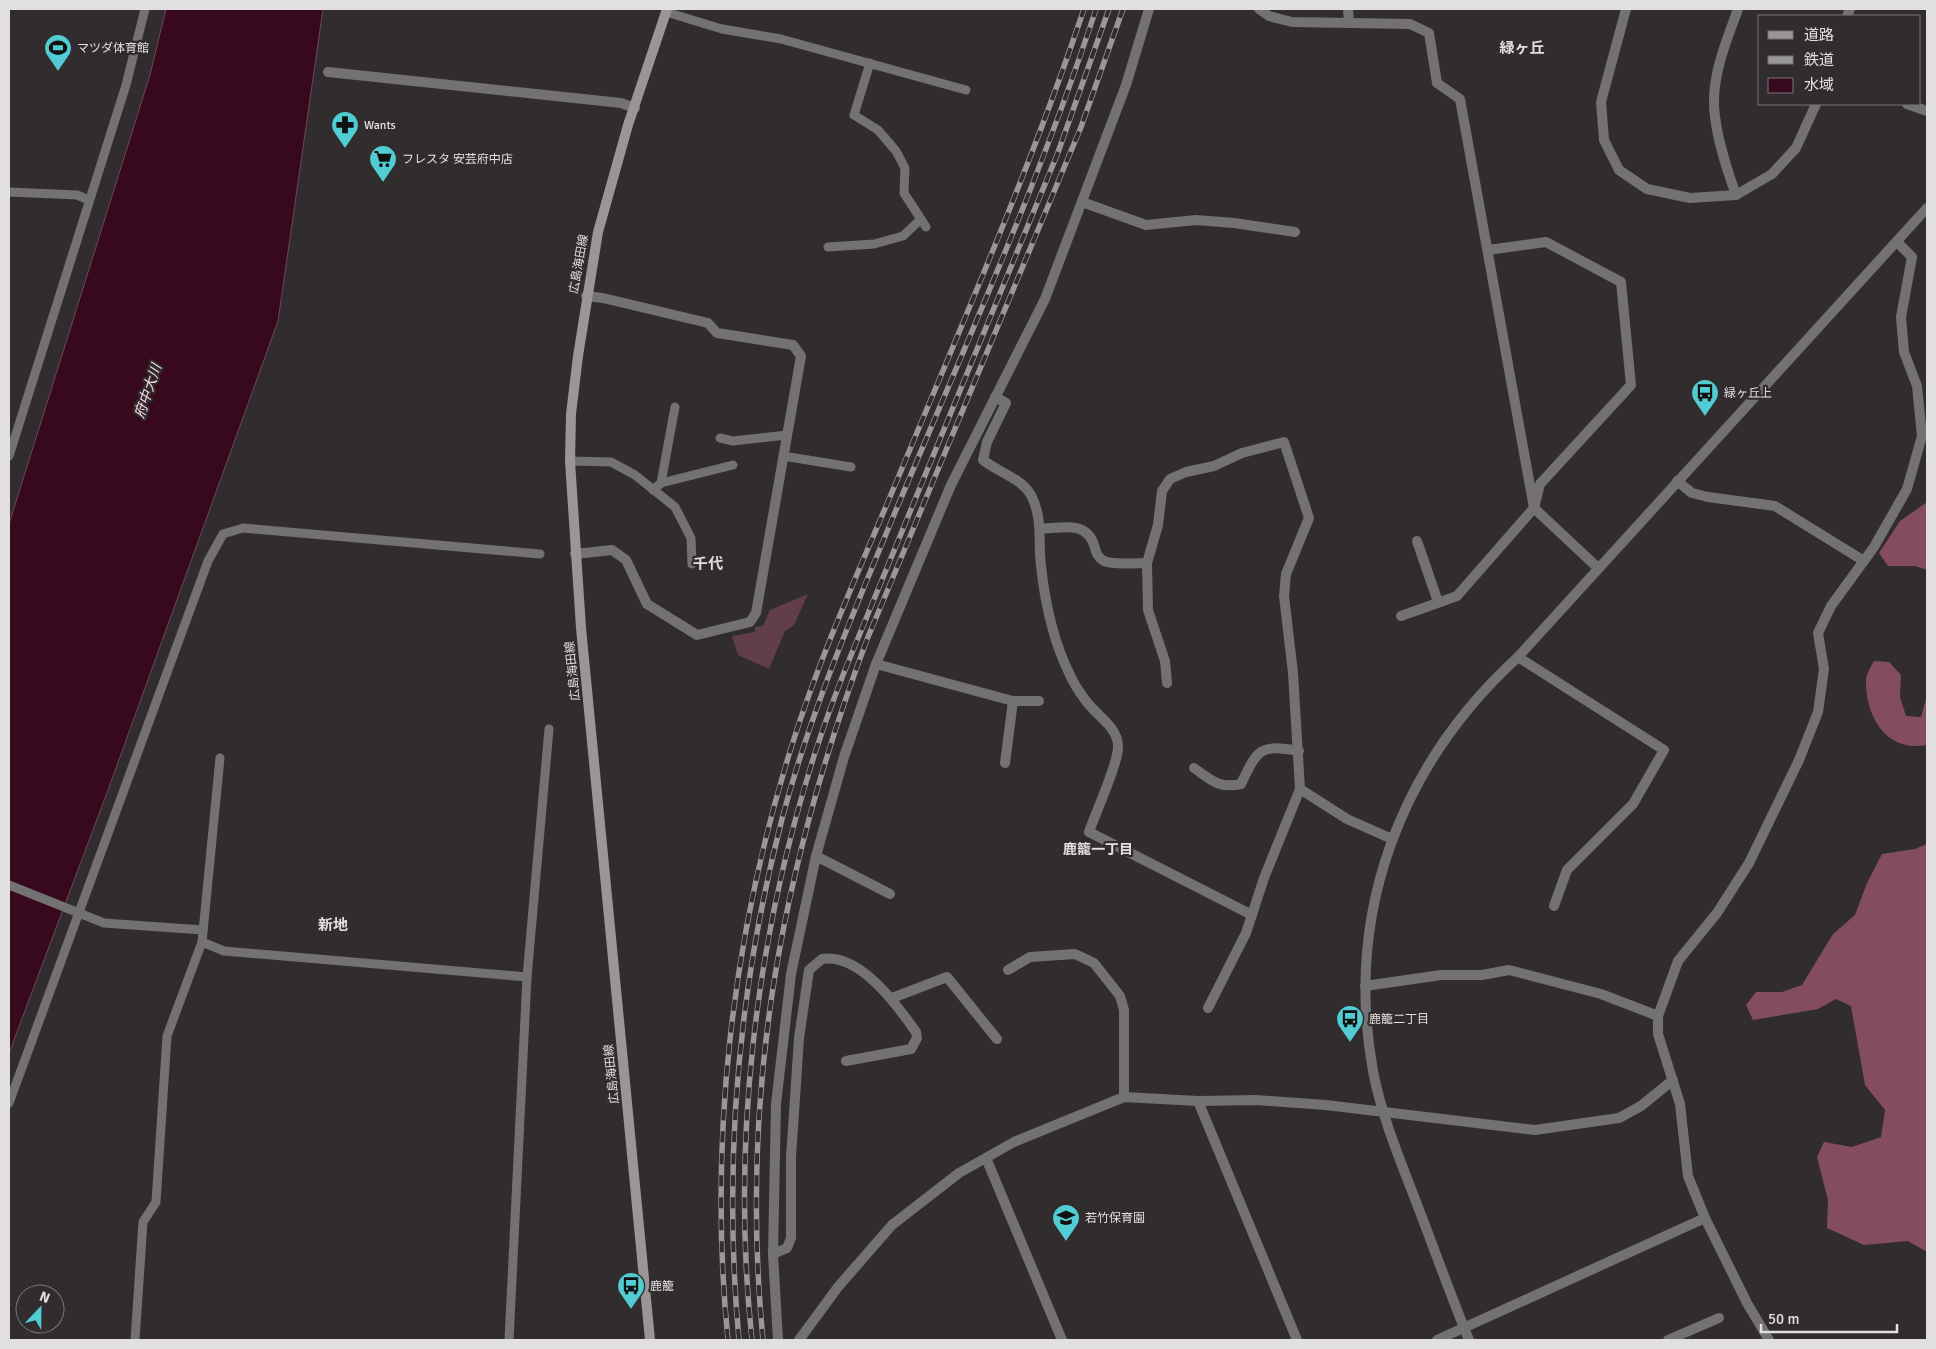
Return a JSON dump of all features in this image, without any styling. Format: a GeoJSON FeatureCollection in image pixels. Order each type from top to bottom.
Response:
{"type":"FeatureCollection","features":[{"type":"Feature","properties":{"kind":"main road","name":"広島海田線"},"geometry":{"type":"LineString","coordinates":[[650,1340],[575,554],[570,461],[571,414],[586,296],[598,232],[667,10]]}},
{"type":"Feature","properties":{"kind":"street"},"geometry":{"type":"LineString","coordinates":[[778,1340],[773,1254],[774,1138],[782,1038],[791,974],[816,856],[844,757],[876,664],[951,484],[1045,299],[1126,85],[1149,9]]}},
{"type":"Feature","properties":{"kind":"street"},"geometry":{"type":"LineString","coordinates":[[1259,9],[1269,16],[1292,22],[1410,24],[1429,33],[1437,83],[1460,100],[1534,508],[1598,568]]}},
{"type":"Feature","properties":{"kind":"street"},"geometry":{"type":"LineString","coordinates":[[1348,9],[1349,22]]}},
{"type":"Feature","properties":{"kind":"street"},"geometry":{"type":"LineString","coordinates":[[1626,9],[1601,102],[1604,140],[1620,170],[1647,189],[1690,198],[1736,195],[1772,174],[1796,148],[1816,105]]}},
{"type":"Feature","properties":{"kind":"street"},"geometry":{"type":"LineString","coordinates":[[1736,195],[1722,157],[1714,98],[1719,65],[1738,9]]}},
{"type":"Feature","properties":{"kind":"street"},"geometry":{"type":"LineString","coordinates":[[328,72],[621,103],[635,108]]}},
{"type":"Feature","properties":{"kind":"street"},"geometry":{"type":"LineString","coordinates":[[1911,105],[1927,109]]}},
{"type":"Feature","properties":{"kind":"street"},"geometry":{"type":"LineString","coordinates":[[1082,202],[1146,225],[1196,220],[1234,223],[1295,232]]}},
{"type":"Feature","properties":{"kind":"street"},"geometry":{"type":"LineString","coordinates":[[1469,1340],[1382,1110],[1369,1047],[1365,986],[1367,951],[1374,903],[1392,839],[1414,789],[1438,747],[1467,708],[1518,657],[1676,481],[1927,208]]}},
{"type":"Feature","properties":{"kind":"street"},"geometry":{"type":"LineString","coordinates":[[1401,616],[1456,596],[1534,508],[1540,484],[1631,385],[1620,282],[1546,242],[1488,250]]}},
{"type":"Feature","properties":{"kind":"street"},"geometry":{"type":"LineString","coordinates":[[1769,1340],[1747,1303],[1705,1218],[1688,1176],[1680,1104],[1658,1034],[1658,1016],[1678,961],[1718,913],[1749,863],[1799,760],[1818,712],[1824,669],[1818,633],[1832,606],[1864,561],[1907,489],[1922,436],[1917,386],[1904,352],[1901,317],[1912,257],[1897,242]]}},
{"type":"Feature","properties":{"kind":"street"},"geometry":{"type":"LineString","coordinates":[[575,554],[612,550],[626,560],[648,604],[697,635],[750,622],[756,613],[801,356],[793,345],[717,333],[708,323],[586,296]]}},
{"type":"Feature","properties":{"kind":"street"},"geometry":{"type":"LineString","coordinates":[[995,397],[1006,403],[987,442],[983,460],[996,470],[1019,481],[1031,495],[1040,529],[1040,564],[1050,623],[1070,675],[1086,702],[1113,729],[1118,746],[1115,762],[1089,832],[1252,915]]}},
{"type":"Feature","properties":{"kind":"street"},"geometry":{"type":"LineString","coordinates":[[1166,682],[1164,661],[1148,610],[1146,563],[1158,525],[1162,491],[1170,479],[1186,472],[1214,466],[1242,453],[1284,442],[1309,518],[1286,574],[1284,596],[1299,751],[1300,789],[1264,878],[1246,933],[1208,1008]]}},
{"type":"Feature","properties":{"kind":"street"},"geometry":{"type":"LineString","coordinates":[[1676,481],[1692,493],[1775,506],[1864,561]]}},
{"type":"Feature","properties":{"kind":"street"},"geometry":{"type":"LineString","coordinates":[[1040,529],[1081,528],[1090,535],[1097,556],[1105,562],[1146,563]]}},
{"type":"Feature","properties":{"kind":"street"},"geometry":{"type":"LineString","coordinates":[[1417,541],[1438,602]]}},
{"type":"Feature","properties":{"kind":"street"},"geometry":{"type":"LineString","coordinates":[[1518,657],[1664,750],[1633,804],[1567,870],[1554,906]]}},
{"type":"Feature","properties":{"kind":"street"},"geometry":{"type":"LineString","coordinates":[[876,664],[1013,701],[1039,701]]}},
{"type":"Feature","properties":{"kind":"street"},"geometry":{"type":"LineString","coordinates":[[1005,763],[1013,701]]}},
{"type":"Feature","properties":{"kind":"street"},"geometry":{"type":"LineString","coordinates":[[1194,768],[1215,783],[1228,787],[1241,784],[1251,763],[1261,750],[1274,746],[1299,751]]}},
{"type":"Feature","properties":{"kind":"street"},"geometry":{"type":"LineString","coordinates":[[1300,789],[1347,819],[1392,839]]}},
{"type":"Feature","properties":{"kind":"street"},"geometry":{"type":"LineString","coordinates":[[816,856],[890,894]]}},
{"type":"Feature","properties":{"kind":"street"},"geometry":{"type":"LineString","coordinates":[[1008,970],[1030,957],[1075,954],[1094,963],[1120,996],[1124,1010],[1124,1097]]}},
{"type":"Feature","properties":{"kind":"street"},"geometry":{"type":"LineString","coordinates":[[773,1254],[787,1248],[791,1238],[791,1156],[799,1038],[809,970],[822,959],[838,960],[872,979],[892,998],[916,1032],[918,1038],[911,1049],[846,1061]]}},
{"type":"Feature","properties":{"kind":"street"},"geometry":{"type":"LineString","coordinates":[[1365,986],[1441,975],[1482,975],[1509,970],[1601,994],[1658,1016]]}},
{"type":"Feature","properties":{"kind":"street"},"geometry":{"type":"LineString","coordinates":[[892,998],[947,977],[997,1038]]}},
{"type":"Feature","properties":{"kind":"street"},"geometry":{"type":"LineString","coordinates":[[799,1340],[838,1287],[892,1225],[959,1174],[1014,1142],[1124,1097],[1198,1101],[1256,1100],[1382,1110],[1457,1122],[1535,1130],[1619,1118],[1641,1106],[1673,1080]]}},
{"type":"Feature","properties":{"kind":"street"},"geometry":{"type":"LineString","coordinates":[[1198,1101],[1297,1340]]}},
{"type":"Feature","properties":{"kind":"street"},"geometry":{"type":"LineString","coordinates":[[986,1158],[1062,1340]]}},
{"type":"Feature","properties":{"kind":"street"},"geometry":{"type":"LineString","coordinates":[[1437,1340],[1705,1218]]}},
{"type":"Feature","properties":{"kind":"street"},"geometry":{"type":"LineString","coordinates":[[1668,1340],[1719,1318]]}},
{"type":"Feature","properties":{"kind":"lane"},"geometry":{"type":"LineString","coordinates":[[9,456],[126,85],[145,9]]}},
{"type":"Feature","properties":{"kind":"lane"},"geometry":{"type":"LineString","coordinates":[[667,10],[722,29],[781,39],[966,90]]}},
{"type":"Feature","properties":{"kind":"lane"},"geometry":{"type":"LineString","coordinates":[[870,63],[854,115],[878,130],[896,151],[905,168],[904,194],[926,227]]}},
{"type":"Feature","properties":{"kind":"lane"},"geometry":{"type":"LineString","coordinates":[[9,192],[77,195],[90,200]]}},
{"type":"Feature","properties":{"kind":"lane"},"geometry":{"type":"LineString","coordinates":[[828,247],[874,244],[903,236],[920,219]]}},
{"type":"Feature","properties":{"kind":"lane"},"geometry":{"type":"LineString","coordinates":[[661,483],[675,408]]}},
{"type":"Feature","properties":{"kind":"lane"},"geometry":{"type":"LineString","coordinates":[[720,438],[733,441],[787,435]]}},
{"type":"Feature","properties":{"kind":"lane"},"geometry":{"type":"LineString","coordinates":[[783,456],[851,467]]}},
{"type":"Feature","properties":{"kind":"lane"},"geometry":{"type":"LineString","coordinates":[[570,461],[611,462],[635,475],[675,507],[691,538],[692,564]]}},
{"type":"Feature","properties":{"kind":"lane"},"geometry":{"type":"LineString","coordinates":[[653,490],[661,483],[732,465]]}},
{"type":"Feature","properties":{"kind":"lane"},"geometry":{"type":"LineString","coordinates":[[9,1103],[208,562],[223,534],[243,528],[540,554]]}},
{"type":"Feature","properties":{"kind":"lane"},"geometry":{"type":"LineString","coordinates":[[510,1340],[527,977],[549,729]]}},
{"type":"Feature","properties":{"kind":"lane"},"geometry":{"type":"LineString","coordinates":[[135,1340],[143,1222],[156,1202],[167,1036],[202,942],[220,758]]}},
{"type":"Feature","properties":{"kind":"lane"},"geometry":{"type":"LineString","coordinates":[[9,885],[104,923],[203,930]]}},
{"type":"Feature","properties":{"kind":"lane"},"geometry":{"type":"LineString","coordinates":[[202,942],[224,951],[527,977]]}},
{"type":"Feature","properties":{"kind":"shaded area"},"geometry":{"type":"Polygon","coordinates":[[[1927,502],[1927,570],[1915,566],[1888,566],[1879,553],[1900,521],[1927,502]]]}},
{"type":"Feature","properties":{"kind":"shaded area"},"geometry":{"type":"Polygon","coordinates":[[[808,594],[794,625],[785,631],[769,669],[738,655],[732,636],[755,632],[755,627],[763,626],[770,610],[808,594]]]}},
{"type":"Feature","properties":{"kind":"shaded area"},"geometry":{"type":"Polygon","coordinates":[[[1874,661],[1889,662],[1901,675],[1900,697],[1906,716],[1921,717],[1927,695],[1927,745],[1913,746],[1900,743],[1889,737],[1874,718],[1869,706],[1866,679],[1874,661]]]}},
{"type":"Feature","properties":{"kind":"shaded area"},"geometry":{"type":"Polygon","coordinates":[[[1927,844],[1927,1252],[1908,1241],[1864,1245],[1827,1228],[1828,1200],[1817,1157],[1824,1142],[1852,1147],[1881,1137],[1885,1110],[1865,1085],[1851,1006],[1836,999],[1818,1009],[1753,1020],[1746,1005],[1756,992],[1782,992],[1802,985],[1833,934],[1855,915],[1867,883],[1882,854],[1915,849],[1927,844]]]}},
{"type":"Feature","properties":{"kind":"water","name":"府中大川"},"geometry":{"type":"Polygon","coordinates":[[[166,9],[323,9],[278,321],[108,790],[9,1053],[9,524],[150,75],[166,9]]]}},
{"type":"Feature","properties":{"kind":"railway"},"geometry":{"type":"LineString","coordinates":[[728,1340],[721,1190],[730,1040],[740,965],[771,817],[803,711],[829,643],[1019,187],[1084,9]]}},
{"type":"Feature","properties":{"kind":"railway"},"geometry":{"type":"LineString","coordinates":[[739,1340],[734,1275],[733,1209],[738,1078],[754,948],[782,819],[819,701],[880,548],[1027,199],[1096,9]]}},
{"type":"Feature","properties":{"kind":"railway"},"geometry":{"type":"LineString","coordinates":[[752,1340],[746,1266],[745,1192],[747,1118],[753,1044],[763,969],[777,896],[794,824],[824,725],[850,657],[1057,155],[1109,9]]}},
{"type":"Feature","properties":{"kind":"railway"},"geometry":{"type":"LineString","coordinates":[[763,1340],[757,1248],[757,1158],[763,1070],[774,982],[790,896],[812,810],[838,723],[868,637],[1081,127],[1123,9]]}},
{"type":"Feature","properties":{"kind":"place","name":"マツダ体育館"},"geometry":{"type":"Point","coordinates":[58,72]}},
{"type":"Feature","properties":{"kind":"place","name":"Wants"},"geometry":{"type":"Point","coordinates":[345,149]}},
{"type":"Feature","properties":{"kind":"place","name":"フレスタ 安芸府中店"},"geometry":{"type":"Point","coordinates":[383,183]}},
{"type":"Feature","properties":{"kind":"place","name":"緑ヶ丘上"},"geometry":{"type":"Point","coordinates":[1705,417]}},
{"type":"Feature","properties":{"kind":"place","name":"鹿籠二丁目"},"geometry":{"type":"Point","coordinates":[1350,1043]}},
{"type":"Feature","properties":{"kind":"place","name":"若竹保育園"},"geometry":{"type":"Point","coordinates":[1066,1242]}},
{"type":"Feature","properties":{"kind":"place","name":"鹿籠"},"geometry":{"type":"Point","coordinates":[631,1310]}},
{"type":"Feature","properties":{"kind":"district","name":"緑ヶ丘"},"geometry":{"type":"Point","coordinates":[1522,48]}},
{"type":"Feature","properties":{"kind":"district","name":"千代"},"geometry":{"type":"Point","coordinates":[708,564]}},
{"type":"Feature","properties":{"kind":"district","name":"鹿籠一丁目"},"geometry":{"type":"Point","coordinates":[1098,849]}},
{"type":"Feature","properties":{"kind":"district","name":"新地"},"geometry":{"type":"Point","coordinates":[333,925]}}]}
